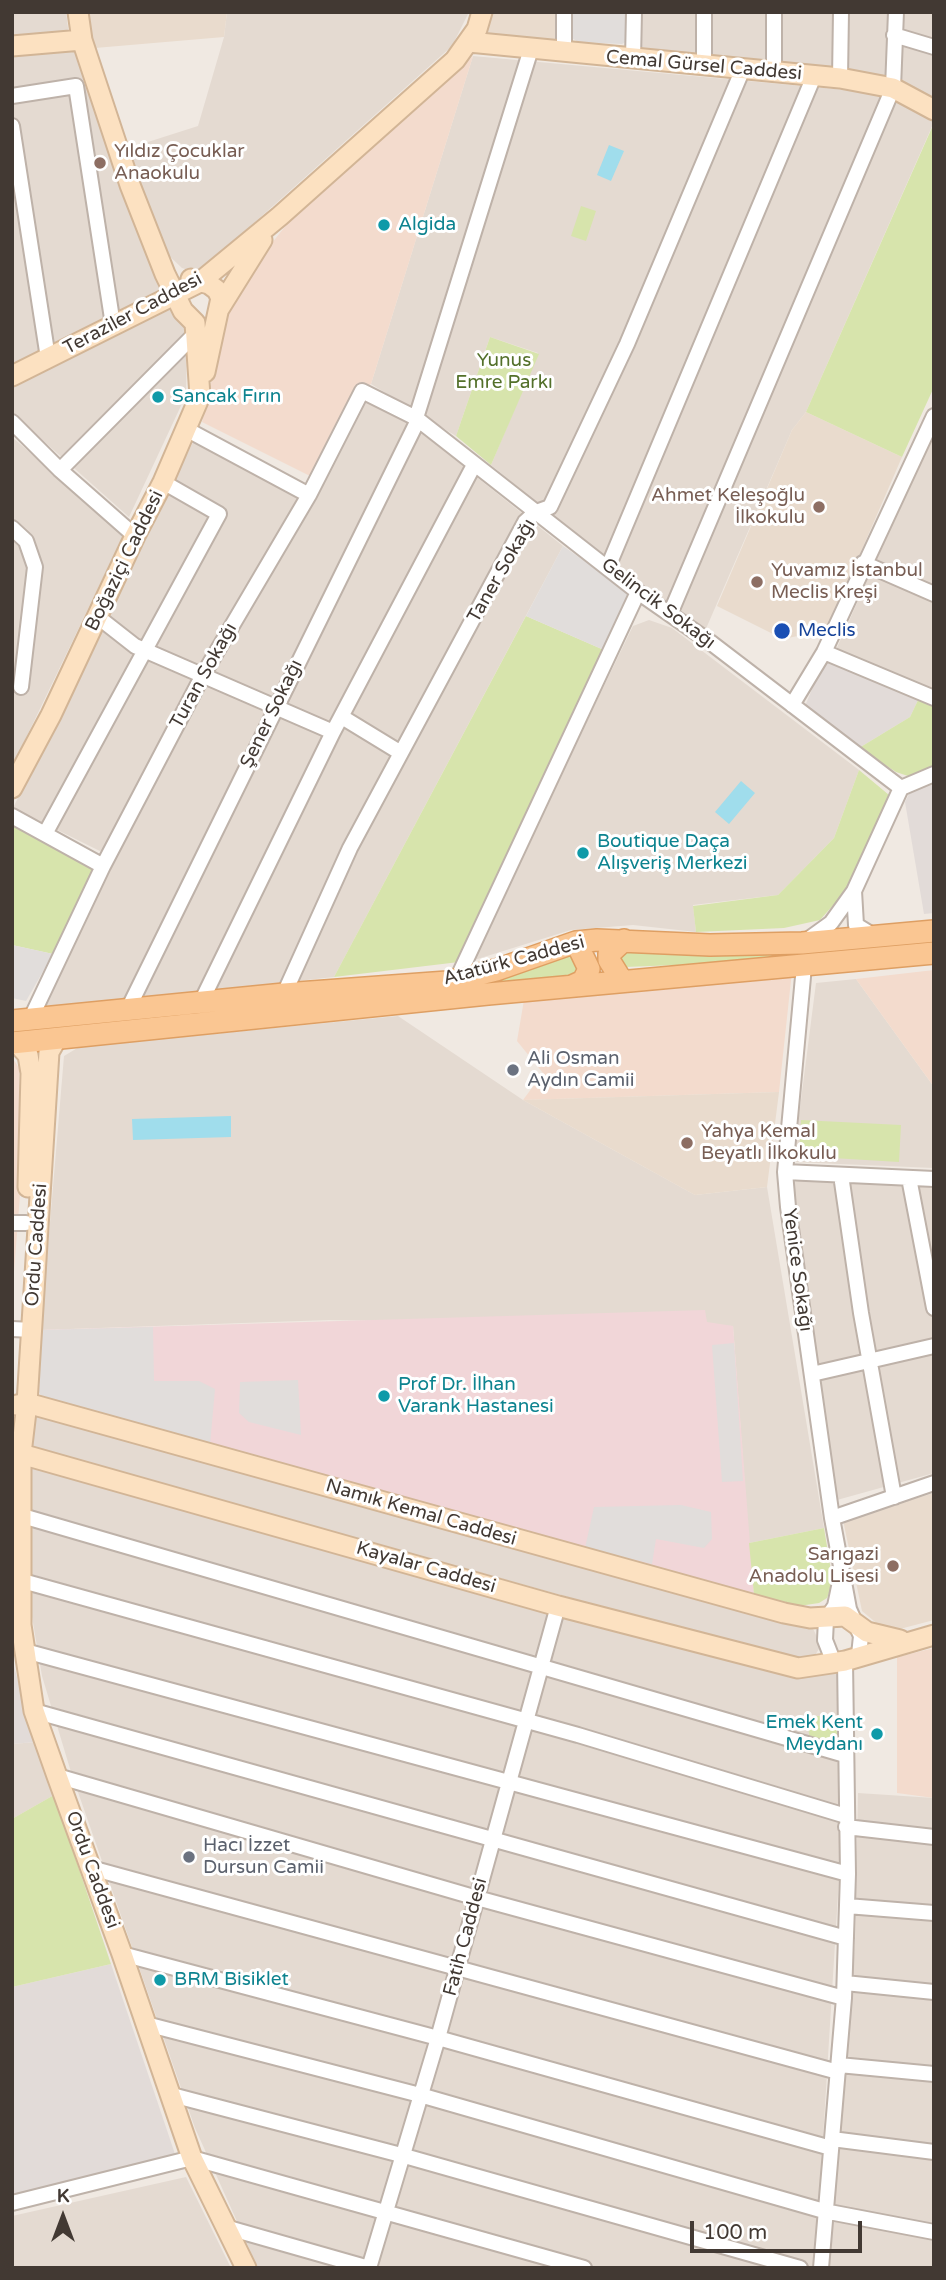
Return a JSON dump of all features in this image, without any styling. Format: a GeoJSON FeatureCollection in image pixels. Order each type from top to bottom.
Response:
{"type":"FeatureCollection","features":[{"type":"Feature","properties":{"kind":"main road"},"geometry":{"type":"LineString","coordinates":[[78,12],[82,40],[130,185],[183,311],[196,328],[213,318],[220,308]]}},
{"type":"Feature","properties":{"kind":"main road","name":"Teraziler Caddesi"},"geometry":{"type":"LineString","coordinates":[[12,376],[200,282],[280,216],[455,60],[477,29],[481,12]]}},
{"type":"Feature","properties":{"kind":"main road"},"geometry":{"type":"LineString","coordinates":[[12,46],[82,40]]}},
{"type":"Feature","properties":{"kind":"main road","name":"Cemal Gürsel Caddesi"},"geometry":{"type":"LineString","coordinates":[[469,42],[742,71],[841,78],[892,88],[934,110]]}},
{"type":"Feature","properties":{"kind":"main road","name":"Teraziler Caddesi"},"geometry":{"type":"LineString","coordinates":[[220,308],[249,257],[280,216]]}},
{"type":"Feature","properties":{"kind":"main road"},"geometry":{"type":"LineString","coordinates":[[157,253],[179,273],[217,290],[220,308],[200,396]]}},
{"type":"Feature","properties":{"kind":"main road","name":"Boğaziçi Caddesi"},"geometry":{"type":"LineString","coordinates":[[12,788],[163,482],[200,396],[196,328]]}},
{"type":"Feature","properties":{"kind":"main road","name":"Atatürk Caddesi"},"geometry":{"type":"LineString","coordinates":[[18,1031],[128,1009],[457,979],[496,970],[576,942],[624,940],[710,945],[802,943],[934,931]]}},
{"type":"Feature","properties":{"kind":"main road"},"geometry":{"type":"LineString","coordinates":[[622,981],[609,960],[610,954],[624,940]]}},
{"type":"Feature","properties":{"kind":"main road"},"geometry":{"type":"LineString","coordinates":[[572,986],[583,981],[590,969],[576,942]]}},
{"type":"Feature","properties":{"kind":"main road","name":"Atatürk Caddesi"},"geometry":{"type":"LineString","coordinates":[[18,1031],[57,1038],[622,981],[934,953]]}},
{"type":"Feature","properties":{"kind":"main road","name":"Ordu Caddesi"},"geometry":{"type":"LineString","coordinates":[[18,1031],[28,1055],[32,1082],[19,1223],[22,1330],[19,1580],[25,1651],[34,1711],[172,2095],[192,2158],[246,2268]]}},
{"type":"Feature","properties":{"kind":"main road","name":"Ordu Caddesi"},"geometry":{"type":"LineString","coordinates":[[22,1330],[49,1052],[57,1038]]}},
{"type":"Feature","properties":{"kind":"main road","name":"Namık Kemal Caddesi"},"geometry":{"type":"LineString","coordinates":[[22,1404],[740,1601],[810,1618],[827,1619]]}},
{"type":"Feature","properties":{"kind":"main road","name":"Kayalar Caddesi"},"geometry":{"type":"LineString","coordinates":[[21,1454],[558,1606],[798,1668],[846,1659],[908,1641]]}},
{"type":"Feature","properties":{"kind":"main road"},"geometry":{"type":"LineString","coordinates":[[827,1619],[845,1616],[867,1632],[885,1639],[908,1641],[934,1635]]}},
{"type":"Feature","properties":{"kind":"street"},"geometry":{"type":"LineString","coordinates":[[564,12],[564,52]]}},
{"type":"Feature","properties":{"kind":"street"},"geometry":{"type":"LineString","coordinates":[[634,12],[634,59]]}},
{"type":"Feature","properties":{"kind":"street"},"geometry":{"type":"LineString","coordinates":[[704,12],[704,65]]}},
{"type":"Feature","properties":{"kind":"street"},"geometry":{"type":"LineString","coordinates":[[774,12],[774,73]]}},
{"type":"Feature","properties":{"kind":"street"},"geometry":{"type":"LineString","coordinates":[[841,12],[841,78]]}},
{"type":"Feature","properties":{"kind":"street"},"geometry":{"type":"LineString","coordinates":[[670,614],[892,88],[896,12]]}},
{"type":"Feature","properties":{"kind":"street"},"geometry":{"type":"LineString","coordinates":[[894,35],[934,47]]}},
{"type":"Feature","properties":{"kind":"street","name":"Şener Sokağı"},"geometry":{"type":"LineString","coordinates":[[128,1009],[417,419],[531,49]]}},
{"type":"Feature","properties":{"kind":"street","name":"Taner Sokağı"},"geometry":{"type":"LineString","coordinates":[[284,994],[350,848],[525,522],[536,512],[550,507],[592,419],[742,71]]}},
{"type":"Feature","properties":{"kind":"street"},"geometry":{"type":"LineString","coordinates":[[608,567],[814,76]]}},
{"type":"Feature","properties":{"kind":"street"},"geometry":{"type":"LineString","coordinates":[[12,96],[76,86],[113,325]]}},
{"type":"Feature","properties":{"kind":"street"},"geometry":{"type":"LineString","coordinates":[[12,126],[48,358]]}},
{"type":"Feature","properties":{"kind":"street"},"geometry":{"type":"LineString","coordinates":[[60,470],[196,328]]}},
{"type":"Feature","properties":{"kind":"street","name":"Turan Sokağı"},"geometry":{"type":"LineString","coordinates":[[18,1031],[203,675],[309,495],[362,391],[417,419]]}},
{"type":"Feature","properties":{"kind":"street","name":"Gelincik Sokağı"},"geometry":{"type":"LineString","coordinates":[[417,419],[638,592],[901,788]]}},
{"type":"Feature","properties":{"kind":"street"},"geometry":{"type":"LineString","coordinates":[[12,422],[60,470],[135,536]]}},
{"type":"Feature","properties":{"kind":"street"},"geometry":{"type":"LineString","coordinates":[[792,705],[824,652],[863,564],[933,422]]}},
{"type":"Feature","properties":{"kind":"street"},"geometry":{"type":"LineString","coordinates":[[186,429],[309,495]]}},
{"type":"Feature","properties":{"kind":"street"},"geometry":{"type":"LineString","coordinates":[[201,1002],[333,733],[474,465]]}},
{"type":"Feature","properties":{"kind":"street"},"geometry":{"type":"LineString","coordinates":[[45,834],[219,514],[163,482]]}},
{"type":"Feature","properties":{"kind":"street"},"geometry":{"type":"LineString","coordinates":[[12,528],[26,541],[35,568],[21,687]]}},
{"type":"Feature","properties":{"kind":"street"},"geometry":{"type":"LineString","coordinates":[[863,564],[934,594]]}},
{"type":"Feature","properties":{"kind":"street"},"geometry":{"type":"LineString","coordinates":[[457,979],[638,592]]}},
{"type":"Feature","properties":{"kind":"street"},"geometry":{"type":"LineString","coordinates":[[98,617],[145,650],[275,705],[333,733]]}},
{"type":"Feature","properties":{"kind":"street"},"geometry":{"type":"LineString","coordinates":[[824,652],[933,697]]}},
{"type":"Feature","properties":{"kind":"street"},"geometry":{"type":"LineString","coordinates":[[342,717],[401,752]]}},
{"type":"Feature","properties":{"kind":"street"},"geometry":{"type":"LineString","coordinates":[[802,943],[831,923],[854,891],[901,788],[934,774]]}},
{"type":"Feature","properties":{"kind":"street"},"geometry":{"type":"LineString","coordinates":[[12,816],[103,866]]}},
{"type":"Feature","properties":{"kind":"street"},"geometry":{"type":"LineString","coordinates":[[854,891],[856,925],[875,937]]}},
{"type":"Feature","properties":{"kind":"street","name":"Yenice Sokağı"},"geometry":{"type":"LineString","coordinates":[[804,966],[785,1171],[841,1574]]}},
{"type":"Feature","properties":{"kind":"street"},"geometry":{"type":"LineString","coordinates":[[785,1171],[934,1179]]}},
{"type":"Feature","properties":{"kind":"street"},"geometry":{"type":"LineString","coordinates":[[841,1175],[869,1361],[894,1497]]}},
{"type":"Feature","properties":{"kind":"street"},"geometry":{"type":"LineString","coordinates":[[909,1178],[934,1308]]}},
{"type":"Feature","properties":{"kind":"street"},"geometry":{"type":"LineString","coordinates":[[812,1374],[934,1346]]}},
{"type":"Feature","properties":{"kind":"street"},"geometry":{"type":"LineString","coordinates":[[832,1518],[934,1483]]}},
{"type":"Feature","properties":{"kind":"street"},"geometry":{"type":"LineString","coordinates":[[19,1515],[845,1755]]}},
{"type":"Feature","properties":{"kind":"street"},"geometry":{"type":"LineString","coordinates":[[841,1574],[835,1606],[827,1619],[825,1640],[846,1659]]}},
{"type":"Feature","properties":{"kind":"street"},"geometry":{"type":"LineString","coordinates":[[821,2268],[844,1990],[848,1874],[846,1659],[862,1644],[841,1574]]}},
{"type":"Feature","properties":{"kind":"street"},"geometry":{"type":"LineString","coordinates":[[19,1580],[527,1722],[846,1822],[934,1837]]}},
{"type":"Feature","properties":{"kind":"street","name":"Fatih Caddesi"},"geometry":{"type":"LineString","coordinates":[[369,2268],[438,2038],[558,1606]]}},
{"type":"Feature","properties":{"kind":"street"},"geometry":{"type":"LineString","coordinates":[[25,1651],[848,1874]]}},
{"type":"Feature","properties":{"kind":"street"},"geometry":{"type":"LineString","coordinates":[[34,1711],[846,1938]]}},
{"type":"Feature","properties":{"kind":"street"},"geometry":{"type":"LineString","coordinates":[[57,1776],[477,1898],[844,1990],[934,1992]]}},
{"type":"Feature","properties":{"kind":"street"},"geometry":{"type":"LineString","coordinates":[[91,1868],[457,1969],[839,2068],[934,2074]]}},
{"type":"Feature","properties":{"kind":"street"},"geometry":{"type":"LineString","coordinates":[[847,1906],[934,1913]]}},
{"type":"Feature","properties":{"kind":"street"},"geometry":{"type":"LineString","coordinates":[[122,1954],[832,2144],[934,2152]]}},
{"type":"Feature","properties":{"kind":"street"},"geometry":{"type":"LineString","coordinates":[[146,2024],[420,2095],[824,2211],[934,2232]]}},
{"type":"Feature","properties":{"kind":"street"},"geometry":{"type":"LineString","coordinates":[[172,2095],[401,2155],[800,2268]]}},
{"type":"Feature","properties":{"kind":"street"},"geometry":{"type":"LineString","coordinates":[[12,2203],[192,2158],[387,2210],[584,2268]]}},
{"type":"Feature","properties":{"kind":"street"},"geometry":{"type":"LineString","coordinates":[[225,2227],[369,2268]]}},
{"type":"Feature","properties":{"kind":"shaded area"},"geometry":{"type":"Polygon","coordinates":[[[12,12],[66,12],[69,36],[12,40],[12,12]]]}},
{"type":"Feature","properties":{"kind":"shaded area"},"geometry":{"type":"Polygon","coordinates":[[[86,12],[227,12],[224,37],[95,48],[86,12]]]}},
{"type":"Feature","properties":{"kind":"shaded area"},"geometry":{"type":"Polygon","coordinates":[[[227,12],[469,12],[452,46],[198,273],[182,268],[163,250],[126,149],[198,126],[224,37],[227,12]]]}},
{"type":"Feature","properties":{"kind":"shaded area"},"geometry":{"type":"Polygon","coordinates":[[[489,12],[558,14],[557,40],[485,35],[489,12]]]}},
{"type":"Feature","properties":{"kind":"shaded area"},"geometry":{"type":"Polygon","coordinates":[[[568,12],[627,12],[627,41],[622,44],[578,42],[569,36],[568,12]]]}},
{"type":"Feature","properties":{"kind":"shaded area"},"geometry":{"type":"Polygon","coordinates":[[[639,12],[934,12],[934,104],[637,51],[639,12]]]}},
{"type":"Feature","properties":{"kind":"shaded area"},"geometry":{"type":"Polygon","coordinates":[[[78,49],[167,287],[12,366],[12,55],[78,49]]]}},
{"type":"Feature","properties":{"kind":"shaded area"},"geometry":{"type":"Polygon","coordinates":[[[473,56],[879,93],[934,122],[806,412],[792,430],[705,631],[660,603],[491,465],[538,353],[490,337],[456,436],[371,384],[473,56]]]}},
{"type":"Feature","properties":{"kind":"shaded area"},"geometry":{"type":"Polygon","coordinates":[[[473,56],[371,384],[360,390],[312,477],[202,422],[225,320],[252,268],[299,209],[473,56]]]}},
{"type":"Feature","properties":{"kind":"shaded area"},"geometry":{"type":"Polygon","coordinates":[[[170,307],[187,332],[186,395],[129,517],[12,413],[12,388],[170,307]]]}},
{"type":"Feature","properties":{"kind":"shaded area"},"geometry":{"type":"Polygon","coordinates":[[[364,398],[409,423],[563,546],[334,977],[41,1009],[116,859],[13,808],[193,442],[197,427],[316,491],[364,398]]]}},
{"type":"Feature","properties":{"kind":"shaded area","name":"Ahmet Keleşoğlu İlkokulu"},"geometry":{"type":"Polygon","coordinates":[[[806,412],[902,457],[827,630],[783,639],[717,606],[792,430],[806,412]]]}},
{"type":"Feature","properties":{"kind":"shaded area"},"geometry":{"type":"Polygon","coordinates":[[[934,432],[934,694],[835,652],[934,432]]]}},
{"type":"Feature","properties":{"kind":"shaded area"},"geometry":{"type":"Polygon","coordinates":[[[12,437],[124,534],[12,767],[12,437]]]}},
{"type":"Feature","properties":{"kind":"shaded area"},"geometry":{"type":"Polygon","coordinates":[[[563,546],[630,593],[604,650],[526,616],[563,546]]]}},
{"type":"Feature","properties":{"kind":"shaded area"},"geometry":{"type":"Polygon","coordinates":[[[649,620],[672,628],[859,770],[834,838],[778,895],[693,905],[696,932],[633,925],[571,930],[471,961],[633,626],[649,620]]]}},
{"type":"Feature","properties":{"kind":"shaded area"},"geometry":{"type":"Polygon","coordinates":[[[825,658],[920,696],[910,717],[859,748],[805,706],[825,658]]]}},
{"type":"Feature","properties":{"kind":"shaded area"},"geometry":{"type":"Polygon","coordinates":[[[934,783],[934,913],[924,914],[905,802],[910,792],[934,783]]]}},
{"type":"Feature","properties":{"kind":"shaded area"},"geometry":{"type":"Polygon","coordinates":[[[12,945],[53,954],[26,1001],[12,998],[12,945]]]}},
{"type":"Feature","properties":{"kind":"shaded area"},"geometry":{"type":"Polygon","coordinates":[[[934,970],[934,1087],[856,979],[934,970]]]}},
{"type":"Feature","properties":{"kind":"shaded area"},"geometry":{"type":"Polygon","coordinates":[[[792,971],[779,1092],[523,1100],[543,1073],[517,1041],[524,1000],[792,971]]]}},
{"type":"Feature","properties":{"kind":"shaded area"},"geometry":{"type":"Polygon","coordinates":[[[856,979],[934,1087],[934,1168],[793,1162],[816,983],[856,979]]]}},
{"type":"Feature","properties":{"kind":"shaded area"},"geometry":{"type":"Polygon","coordinates":[[[398,1016],[523,1100],[695,1195],[767,1187],[824,1528],[749,1543],[733,1326],[329,1320],[41,1330],[64,1056],[79,1047],[398,1016]]]}},
{"type":"Feature","properties":{"kind":"shaded area"},"geometry":{"type":"Polygon","coordinates":[[[12,1057],[19,1068],[20,1195],[12,1297],[12,1057]]]}},
{"type":"Feature","properties":{"kind":"shaded area","name":"Yahya Kemal Beyatlı İlkokulu"},"geometry":{"type":"Polygon","coordinates":[[[779,1092],[767,1187],[695,1195],[523,1100],[779,1092]]]}},
{"type":"Feature","properties":{"kind":"shaded area"},"geometry":{"type":"Polygon","coordinates":[[[814,1178],[934,1180],[934,1473],[837,1500],[787,1183],[814,1178]]]}},
{"type":"Feature","properties":{"kind":"shaded area"},"geometry":{"type":"Polygon","coordinates":[[[705,1310],[707,1322],[733,1326],[754,1595],[210,1445],[39,1392],[41,1330],[705,1310]]]}},
{"type":"Feature","properties":{"kind":"shaded area"},"geometry":{"type":"Polygon","coordinates":[[[153,1327],[154,1381],[199,1381],[215,1389],[210,1445],[42,1398],[39,1392],[41,1330],[153,1327]]]}},
{"type":"Feature","properties":{"kind":"shaded area"},"geometry":{"type":"Polygon","coordinates":[[[734,1343],[743,1481],[722,1482],[712,1345],[734,1343]]]}},
{"type":"Feature","properties":{"kind":"shaded area"},"geometry":{"type":"Polygon","coordinates":[[[298,1380],[301,1435],[249,1422],[239,1413],[240,1382],[298,1380]]]}},
{"type":"Feature","properties":{"kind":"shaded area"},"geometry":{"type":"Polygon","coordinates":[[[34,1409],[811,1624],[821,1646],[809,1664],[28,1447],[34,1409]]]}},
{"type":"Feature","properties":{"kind":"shaded area"},"geometry":{"type":"Polygon","coordinates":[[[31,1460],[838,1671],[844,1797],[815,2268],[258,2268],[195,2128],[71,1772],[42,1676],[28,1593],[28,1495],[31,1460]]]}},
{"type":"Feature","properties":{"kind":"shaded area","name":"Sarıgazi Anadolu Lisesi"},"geometry":{"type":"Polygon","coordinates":[[[934,1493],[934,1620],[896,1630],[880,1626],[862,1611],[843,1520],[934,1493]]]}},
{"type":"Feature","properties":{"kind":"shaded area"},"geometry":{"type":"Polygon","coordinates":[[[681,1505],[711,1512],[712,1539],[704,1548],[656,1539],[652,1564],[585,1548],[594,1507],[681,1505]]]}},
{"type":"Feature","properties":{"kind":"shaded area"},"geometry":{"type":"Polygon","coordinates":[[[934,1648],[934,1798],[897,1793],[897,1657],[934,1648]]]}},
{"type":"Feature","properties":{"kind":"shaded area"},"geometry":{"type":"Polygon","coordinates":[[[12,1659],[35,1742],[12,1744],[12,1659]]]}},
{"type":"Feature","properties":{"kind":"shaded area"},"geometry":{"type":"Polygon","coordinates":[[[35,1742],[54,1795],[12,1819],[12,1744],[35,1742]]]}},
{"type":"Feature","properties":{"kind":"shaded area"},"geometry":{"type":"Polygon","coordinates":[[[858,1793],[934,1798],[934,2268],[828,2268],[855,1943],[858,1793]]]}},
{"type":"Feature","properties":{"kind":"shaded area"},"geometry":{"type":"Polygon","coordinates":[[[111,1964],[177,2160],[12,2198],[12,1987],[111,1964]]]}},
{"type":"Feature","properties":{"kind":"shaded area"},"geometry":{"type":"Polygon","coordinates":[[[186,2177],[231,2268],[12,2268],[12,2216],[186,2177]]]}},
{"type":"Feature","properties":{"kind":"green space"},"geometry":{"type":"Polygon","coordinates":[[[934,123],[934,387],[902,457],[806,412],[934,123]]]}},
{"type":"Feature","properties":{"kind":"green space"},"geometry":{"type":"Polygon","coordinates":[[[581,206],[596,211],[586,241],[571,236],[581,206]]]}},
{"type":"Feature","properties":{"kind":"green space","name":"Yunus Emre Parkı"},"geometry":{"type":"Polygon","coordinates":[[[490,337],[539,354],[491,465],[456,436],[490,337]]]}},
{"type":"Feature","properties":{"kind":"green space"},"geometry":{"type":"Polygon","coordinates":[[[526,616],[604,650],[459,962],[334,977],[526,616]]]}},
{"type":"Feature","properties":{"kind":"green space"},"geometry":{"type":"Polygon","coordinates":[[[920,696],[934,702],[934,770],[914,778],[896,772],[859,748],[910,717],[920,696]]]}},
{"type":"Feature","properties":{"kind":"green space"},"geometry":{"type":"Polygon","coordinates":[[[859,770],[889,795],[850,886],[820,920],[784,928],[696,932],[693,906],[778,895],[834,838],[859,770]]]}},
{"type":"Feature","properties":{"kind":"green space"},"geometry":{"type":"Polygon","coordinates":[[[12,826],[24,827],[95,866],[53,954],[12,945],[12,826]]]}},
{"type":"Feature","properties":{"kind":"green space"},"geometry":{"type":"Polygon","coordinates":[[[827,948],[828,954],[703,964],[625,967],[617,963],[623,950],[730,955],[827,948]]]}},
{"type":"Feature","properties":{"kind":"green space"},"geometry":{"type":"Polygon","coordinates":[[[571,954],[582,960],[576,976],[12,1031],[12,1026],[242,1003],[571,954]]]}},
{"type":"Feature","properties":{"kind":"green space"},"geometry":{"type":"Polygon","coordinates":[[[801,1120],[901,1125],[899,1162],[799,1156],[801,1120]]]}},
{"type":"Feature","properties":{"kind":"green space"},"geometry":{"type":"Polygon","coordinates":[[[824,1528],[833,1583],[827,1598],[819,1603],[799,1606],[754,1595],[749,1543],[824,1528]]]}},
{"type":"Feature","properties":{"kind":"green space"},"geometry":{"type":"Polygon","coordinates":[[[807,1716],[839,1716],[840,1747],[810,1743],[807,1716]]]}},
{"type":"Feature","properties":{"kind":"green space"},"geometry":{"type":"Polygon","coordinates":[[[54,1795],[111,1964],[12,1987],[12,1819],[54,1795]]]}},
{"type":"Feature","properties":{"kind":"water"},"geometry":{"type":"Polygon","coordinates":[[[609,145],[624,151],[611,181],[597,175],[609,145]]]}},
{"type":"Feature","properties":{"kind":"water"},"geometry":{"type":"Polygon","coordinates":[[[741,781],[755,793],[729,824],[715,812],[741,781]]]}},
{"type":"Feature","properties":{"kind":"water"},"geometry":{"type":"Polygon","coordinates":[[[231,1116],[231,1137],[133,1140],[132,1119],[231,1116]]]}},
{"type":"Feature","properties":{"kind":"place","name":"Yıldız Çocuklar Anaokulu"},"geometry":{"type":"Point","coordinates":[100,163]}},
{"type":"Feature","properties":{"kind":"place","name":"Algida"},"geometry":{"type":"Point","coordinates":[384,225]}},
{"type":"Feature","properties":{"kind":"place","name":"Sancak Fırın"},"geometry":{"type":"Point","coordinates":[158,397]}},
{"type":"Feature","properties":{"kind":"place","name":"Ahmet Keleşoğlu İlkokulu"},"geometry":{"type":"Point","coordinates":[819,507]}},
{"type":"Feature","properties":{"kind":"place","name":"Yuvamız İstanbul Meclis Kreşi"},"geometry":{"type":"Point","coordinates":[757,582]}},
{"type":"Feature","properties":{"kind":"place","name":"Meclis"},"geometry":{"type":"Point","coordinates":[782,631]}},
{"type":"Feature","properties":{"kind":"place","name":"Boutique Daça Alışveriş Merkezi"},"geometry":{"type":"Point","coordinates":[583,853]}},
{"type":"Feature","properties":{"kind":"place","name":"Ali Osman Aydın Camii"},"geometry":{"type":"Point","coordinates":[513,1070]}},
{"type":"Feature","properties":{"kind":"place","name":"Yahya Kemal Beyatlı İlkokulu"},"geometry":{"type":"Point","coordinates":[687,1143]}},
{"type":"Feature","properties":{"kind":"place","name":"Prof Dr. İlhan Varank Hastanesi"},"geometry":{"type":"Point","coordinates":[384,1396]}},
{"type":"Feature","properties":{"kind":"place","name":"Sarıgazi Anadolu Lisesi"},"geometry":{"type":"Point","coordinates":[893,1566]}},
{"type":"Feature","properties":{"kind":"place","name":"Emek Kent Meydanı"},"geometry":{"type":"Point","coordinates":[877,1734]}},
{"type":"Feature","properties":{"kind":"place","name":"Hacı İzzet Dursun Camii"},"geometry":{"type":"Point","coordinates":[189,1857]}},
{"type":"Feature","properties":{"kind":"place","name":"BRM Bisiklet"},"geometry":{"type":"Point","coordinates":[160,1980]}}]}
